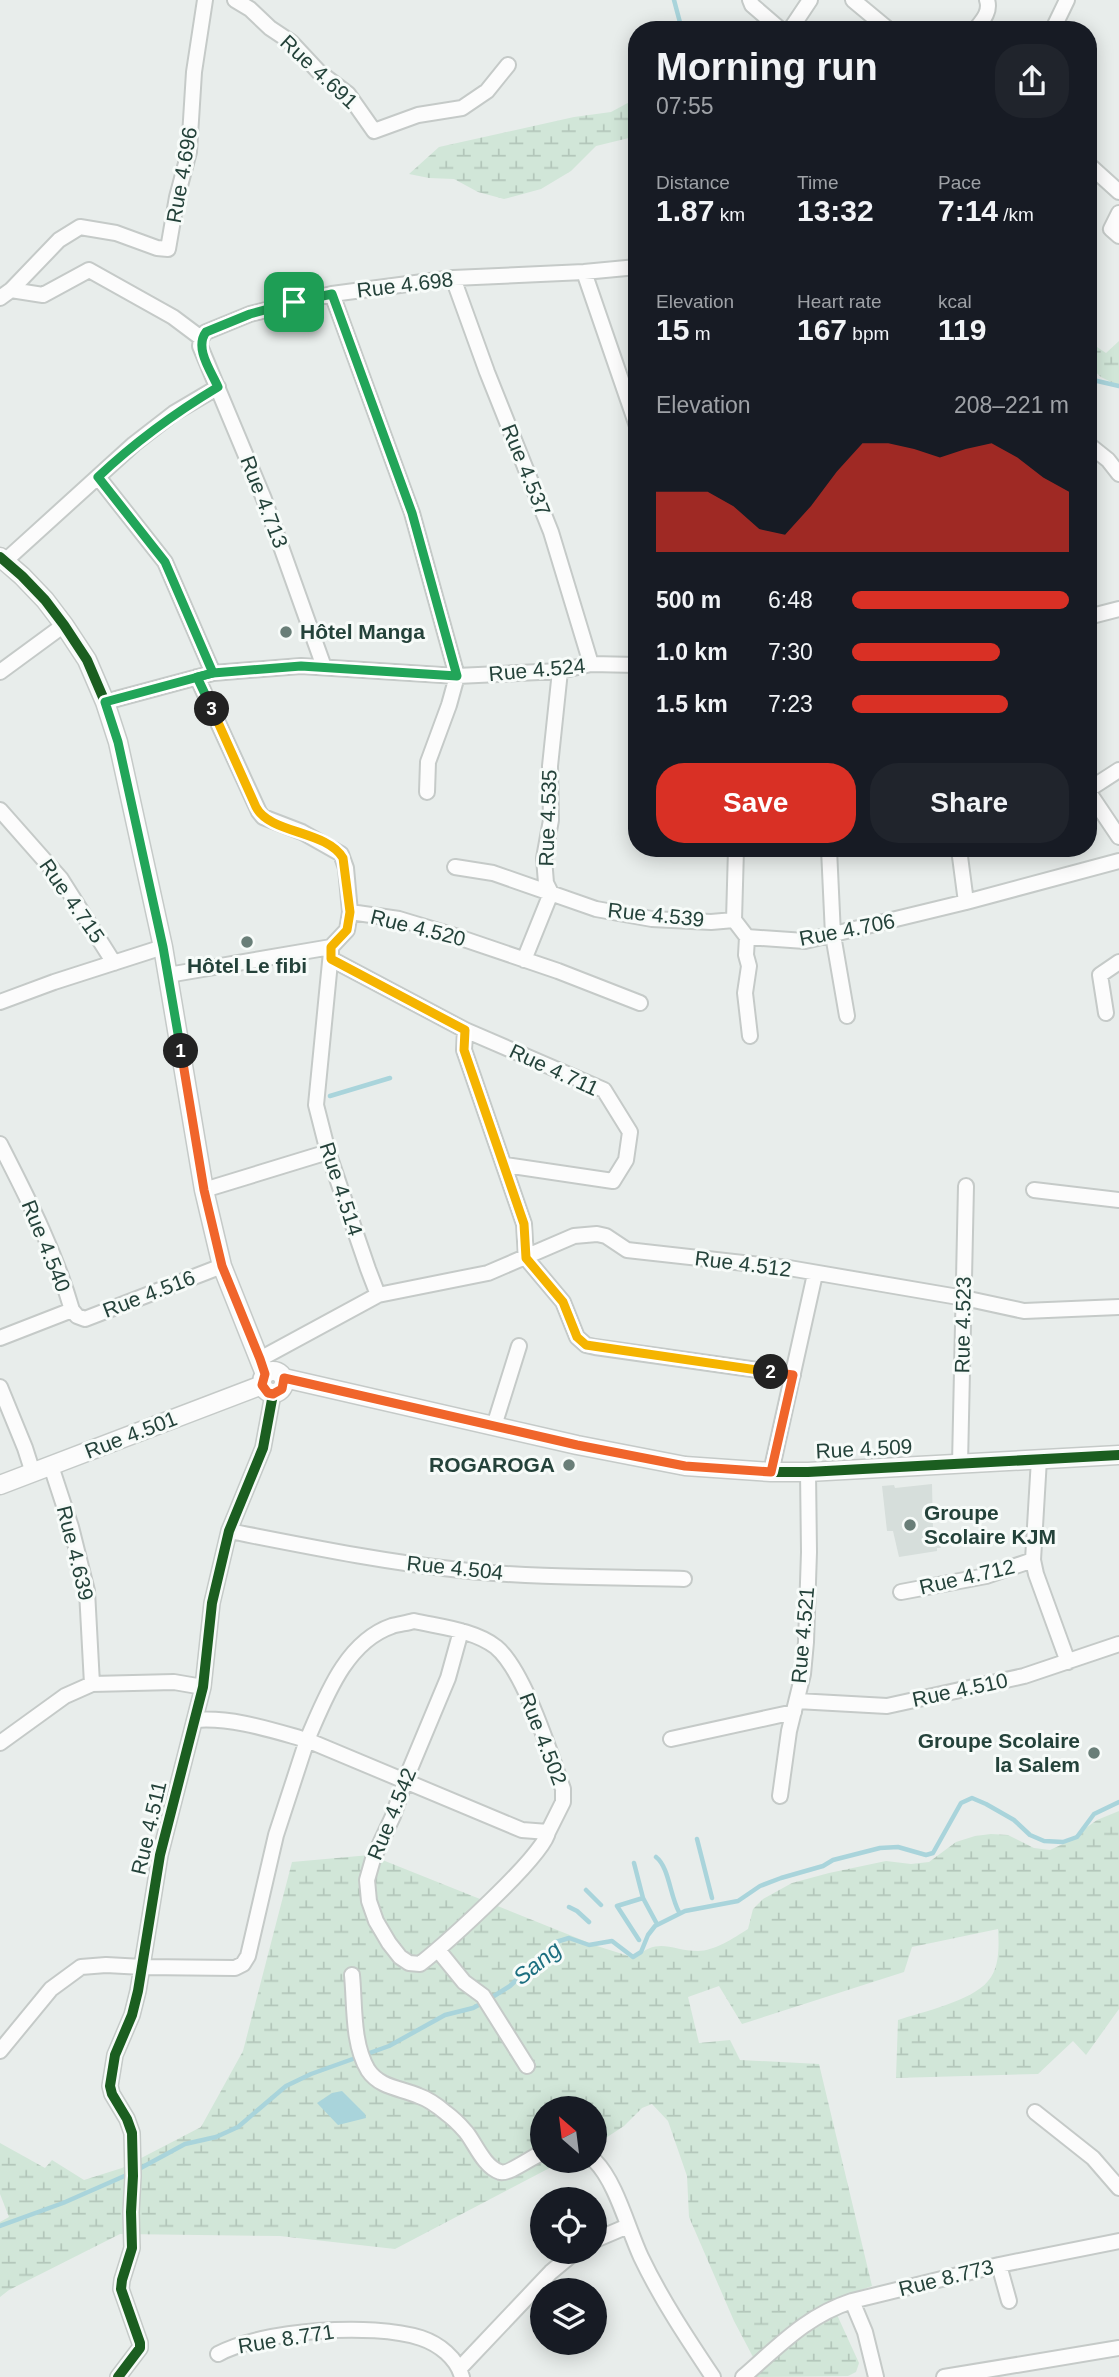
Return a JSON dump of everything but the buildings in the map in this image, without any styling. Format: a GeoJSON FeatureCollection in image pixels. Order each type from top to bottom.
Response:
{"type":"FeatureCollection","features":[{"type":"Feature","properties":{"kind":"street","name":"Rue 4.696"},"geometry":{"type":"LineString","coordinates":[[6,294],[59,240],[80,227],[116,233],[157,248],[168,248],[177,197],[189,152],[194,72],[205,0]]}},
{"type":"Feature","properties":{"kind":"street","name":"Rue 4.691"},"geometry":{"type":"LineString","coordinates":[[235,0],[290,42],[319,72],[348,94],[374,131],[418,115],[461,108],[487,91],[508,65]]}},
{"type":"Feature","properties":{"kind":"street"},"geometry":{"type":"LineString","coordinates":[[750,0],[770,21]]}},
{"type":"Feature","properties":{"kind":"street"},"geometry":{"type":"LineString","coordinates":[[796,21],[810,0]]}},
{"type":"Feature","properties":{"kind":"street"},"geometry":{"type":"LineString","coordinates":[[853,0],[878,21]]}},
{"type":"Feature","properties":{"kind":"street"},"geometry":{"type":"LineString","coordinates":[[982,21],[989,6],[987,0]]}},
{"type":"Feature","properties":{"kind":"street"},"geometry":{"type":"LineString","coordinates":[[1058,21],[1068,0]]}},
{"type":"Feature","properties":{"kind":"street"},"geometry":{"type":"LineString","coordinates":[[1097,172],[1119,192]]}},
{"type":"Feature","properties":{"kind":"street"},"geometry":{"type":"LineString","coordinates":[[1119,213],[1111,229],[1119,236]]}},
{"type":"Feature","properties":{"kind":"street","name":"Rue 4.698"},"geometry":{"type":"LineString","coordinates":[[201,338],[206,332],[250,314],[332,294],[453,278],[628,268]]}},
{"type":"Feature","properties":{"kind":"street"},"geometry":{"type":"LineString","coordinates":[[6,294],[43,295],[89,270],[173,317],[201,338]]}},
{"type":"Feature","properties":{"kind":"street"},"geometry":{"type":"LineString","coordinates":[[584,272],[628,400]]}},
{"type":"Feature","properties":{"kind":"street","name":"Rue 4.537"},"geometry":{"type":"LineString","coordinates":[[453,278],[487,372],[551,532],[591,664]]}},
{"type":"Feature","properties":{"kind":"street"},"geometry":{"type":"LineString","coordinates":[[332,294],[412,513],[457,676],[428,762],[427,792]]}},
{"type":"Feature","properties":{"kind":"street","name":"Rue 4.713"},"geometry":{"type":"LineString","coordinates":[[201,338],[200,346],[264,499],[324,667]]}},
{"type":"Feature","properties":{"kind":"street"},"geometry":{"type":"LineString","coordinates":[[218,387],[174,414],[134,444],[3,559],[45,600],[87,660],[118,742],[163,947],[204,1190],[222,1266],[265,1378],[378,1294]]}},
{"type":"Feature","properties":{"kind":"street"},"geometry":{"type":"LineString","coordinates":[[1097,451],[1119,474]]}},
{"type":"Feature","properties":{"kind":"street"},"geometry":{"type":"LineString","coordinates":[[98,477],[165,562],[213,673]]}},
{"type":"Feature","properties":{"kind":"street"},"geometry":{"type":"LineString","coordinates":[[1097,615],[1119,609]]}},
{"type":"Feature","properties":{"kind":"street"},"geometry":{"type":"LineString","coordinates":[[0,672],[64,625]]}},
{"type":"Feature","properties":{"kind":"street","name":"Rue 4.524"},"geometry":{"type":"LineString","coordinates":[[105,702],[213,673],[301,666],[457,676],[560,671],[591,664],[628,665]]}},
{"type":"Feature","properties":{"kind":"street","name":"Rue 4.535"},"geometry":{"type":"LineString","coordinates":[[524,960],[551,893],[546,883],[544,858],[551,820],[550,756],[560,671]]}},
{"type":"Feature","properties":{"kind":"street"},"geometry":{"type":"LineString","coordinates":[[197,677],[263,817],[302,832],[341,854],[350,912]]}},
{"type":"Feature","properties":{"kind":"street"},"geometry":{"type":"LineString","coordinates":[[1097,785],[1119,770]]}},
{"type":"Feature","properties":{"kind":"street"},"geometry":{"type":"LineString","coordinates":[[1097,804],[1119,837]]}},
{"type":"Feature","properties":{"kind":"street","name":"Rue 4.715"},"geometry":{"type":"LineString","coordinates":[[0,810],[61,879],[114,963]]}},
{"type":"Feature","properties":{"kind":"street","name":"Rue 4.539"},"geometry":{"type":"LineString","coordinates":[[455,867],[492,873],[596,909],[652,919],[711,922],[734,920],[736,857]]}},
{"type":"Feature","properties":{"kind":"street"},"geometry":{"type":"LineString","coordinates":[[829,857],[833,935],[847,1016]]}},
{"type":"Feature","properties":{"kind":"street"},"geometry":{"type":"LineString","coordinates":[[960,857],[966,902]]}},
{"type":"Feature","properties":{"kind":"street","name":"Rue 4.706"},"geometry":{"type":"LineString","coordinates":[[747,937],[805,941],[1119,861]]}},
{"type":"Feature","properties":{"kind":"street","name":"Rue 4.520"},"geometry":{"type":"LineString","coordinates":[[331,953],[347,930],[350,912],[399,919],[570,975],[640,1003]]}},
{"type":"Feature","properties":{"kind":"street"},"geometry":{"type":"LineString","coordinates":[[734,920],[747,937],[746,955],[749,965],[745,993],[750,1036]]}},
{"type":"Feature","properties":{"kind":"street"},"geometry":{"type":"LineString","coordinates":[[0,1002],[163,947]]}},
{"type":"Feature","properties":{"kind":"street"},"geometry":{"type":"LineString","coordinates":[[168,975],[331,953],[465,1030],[464,1050],[524,1224],[526,1258],[563,1302],[577,1337],[586,1345],[793,1375]]}},
{"type":"Feature","properties":{"kind":"street","name":"Rue 4.514"},"geometry":{"type":"LineString","coordinates":[[331,953],[316,1089],[318,1115],[328,1152],[378,1294]]}},
{"type":"Feature","properties":{"kind":"street"},"geometry":{"type":"LineString","coordinates":[[1106,1013],[1100,975],[1119,962]]}},
{"type":"Feature","properties":{"kind":"street","name":"Rue 4.711"},"geometry":{"type":"LineString","coordinates":[[465,1030],[604,1090],[630,1132],[626,1160],[613,1181],[505,1165]]}},
{"type":"Feature","properties":{"kind":"street","name":"Rue 4.540"},"geometry":{"type":"LineString","coordinates":[[0,1144],[47,1237],[72,1310]]}},
{"type":"Feature","properties":{"kind":"street"},"geometry":{"type":"LineString","coordinates":[[204,1190],[328,1152]]}},
{"type":"Feature","properties":{"kind":"street","name":"Rue 4.523"},"geometry":{"type":"LineString","coordinates":[[960,1464],[966,1186]]}},
{"type":"Feature","properties":{"kind":"street"},"geometry":{"type":"LineString","coordinates":[[1034,1190],[1119,1200]]}},
{"type":"Feature","properties":{"kind":"street","name":"Rue 4.512"},"geometry":{"type":"LineString","coordinates":[[378,1294],[488,1273],[574,1236],[597,1234],[606,1236],[627,1250],[789,1268],[1024,1311],[1119,1307]]}},
{"type":"Feature","properties":{"kind":"street","name":"Rue 4.516"},"geometry":{"type":"LineString","coordinates":[[0,1338],[72,1310],[85,1319],[222,1266]]}},
{"type":"Feature","properties":{"kind":"street"},"geometry":{"type":"LineString","coordinates":[[771,1472],[815,1274]]}},
{"type":"Feature","properties":{"kind":"street"},"geometry":{"type":"LineString","coordinates":[[494,1426],[519,1346]]}},
{"type":"Feature","properties":{"kind":"street","name":"Rue 4.509"},"geometry":{"type":"LineString","coordinates":[[265,1378],[274,1370],[284,1378],[577,1445],[685,1466],[808,1472],[1119,1455]]}},
{"type":"Feature","properties":{"kind":"street","name":"Rue 4.501"},"geometry":{"type":"LineString","coordinates":[[0,1485],[265,1378]]}},
{"type":"Feature","properties":{"kind":"street","name":"Rue 4.511"},"geometry":{"type":"LineString","coordinates":[[118,2377],[140,2348],[140,2343],[121,2289],[132,2248],[132,2133],[127,2119],[111,2094],[110,2086],[115,2055],[132,2015],[143,1968],[160,1855],[203,1687],[212,1603],[229,1531],[263,1448],[265,1378]]}},
{"type":"Feature","properties":{"kind":"street"},"geometry":{"type":"LineString","coordinates":[[0,1387],[33,1473]]}},
{"type":"Feature","properties":{"kind":"street"},"geometry":{"type":"LineString","coordinates":[[1039,1459],[1033,1560],[1035,1574],[1068,1662]]}},
{"type":"Feature","properties":{"kind":"street","name":"Rue 4.639"},"geometry":{"type":"LineString","coordinates":[[51,1466],[85,1580],[92,1684]]}},
{"type":"Feature","properties":{"kind":"street","name":"Rue 4.521"},"geometry":{"type":"LineString","coordinates":[[780,1796],[782,1768],[803,1674],[806,1642],[808,1472]]}},
{"type":"Feature","properties":{"kind":"street","name":"Rue 4.504"},"geometry":{"type":"LineString","coordinates":[[229,1531],[324,1550],[460,1570],[684,1578]]}},
{"type":"Feature","properties":{"kind":"street","name":"Rue 4.712"},"geometry":{"type":"LineString","coordinates":[[901,1592],[986,1576],[1033,1560]]}},
{"type":"Feature","properties":{"kind":"street","name":"Rue 4.502"},"geometry":{"type":"LineString","coordinates":[[0,2051],[51,1989],[71,1972],[89,1965],[234,1968],[243,1964],[248,1956],[276,1835],[307,1740],[329,1690],[355,1652],[367,1640],[390,1626],[414,1621],[461,1631],[495,1646],[520,1678],[563,1789],[563,1802],[548,1832]]}},
{"type":"Feature","properties":{"kind":"street","name":"Rue 4.542"},"geometry":{"type":"LineString","coordinates":[[461,1631],[448,1678],[393,1816],[373,1858],[367,1880],[369,1901],[376,1921],[400,1957],[409,1963],[420,1964],[438,1950],[533,1857],[547,1838],[548,1832]]}},
{"type":"Feature","properties":{"kind":"street","name":"Rue 4.510"},"geometry":{"type":"LineString","coordinates":[[671,1739],[795,1706],[887,1706],[1024,1676],[1119,1644]]}},
{"type":"Feature","properties":{"kind":"street"},"geometry":{"type":"LineString","coordinates":[[0,1743],[65,1696],[92,1684],[174,1682],[203,1687]]}},
{"type":"Feature","properties":{"kind":"street"},"geometry":{"type":"LineString","coordinates":[[195,1720],[214,1718],[235,1721],[307,1740],[522,1830],[548,1832]]}},
{"type":"Feature","properties":{"kind":"street"},"geometry":{"type":"LineString","coordinates":[[438,1950],[464,1982],[483,1996],[527,2066]]}},
{"type":"Feature","properties":{"kind":"street"},"geometry":{"type":"LineString","coordinates":[[352,1975],[360,2048],[368,2070],[376,2080],[420,2096],[446,2112],[464,2130],[489,2165],[499,2172],[506,2173],[530,2157]]}},
{"type":"Feature","properties":{"kind":"street"},"geometry":{"type":"LineString","coordinates":[[1035,2112],[1093,2158],[1119,2188]]}},
{"type":"Feature","properties":{"kind":"street"},"geometry":{"type":"LineString","coordinates":[[604,2174],[662,2297],[713,2377]]}},
{"type":"Feature","properties":{"kind":"street"},"geometry":{"type":"LineString","coordinates":[[607,2235],[628,2226]]}},
{"type":"Feature","properties":{"kind":"street","name":"Rue 8.773"},"geometry":{"type":"LineString","coordinates":[[743,2377],[814,2317],[828,2309],[999,2264],[1119,2241]]}},
{"type":"Feature","properties":{"kind":"street"},"geometry":{"type":"LineString","coordinates":[[461,2373],[543,2280],[561,2264]]}},
{"type":"Feature","properties":{"kind":"street"},"geometry":{"type":"LineString","coordinates":[[999,2264],[1009,2301]]}},
{"type":"Feature","properties":{"kind":"street"},"geometry":{"type":"LineString","coordinates":[[852,2301],[879,2376]]}},
{"type":"Feature","properties":{"kind":"street","name":"Rue 8.771"},"geometry":{"type":"LineString","coordinates":[[218,2354],[241,2343],[274,2336],[348,2329],[422,2338],[453,2357],[461,2373]]}},
{"type":"Feature","properties":{"kind":"street"},"geometry":{"type":"LineString","coordinates":[[944,2377],[1119,2348]]}},
{"type":"Feature","properties":{"kind":"shaded area","name":"Groupe Scolaire KJM"},"geometry":{"type":"Polygon","coordinates":[[[932,1484],[933,1530],[936,1542],[940,1542],[941,1548],[899,1557],[893,1531],[887,1531],[882,1486],[894,1485],[895,1488],[932,1484]]]}},
{"type":"Feature","properties":{"kind":"green space"},"geometry":{"type":"Polygon","coordinates":[[[628,103],[628,138],[596,146],[571,171],[541,189],[504,199],[478,192],[454,179],[409,174],[439,147],[574,117],[611,112],[628,103]]]}},
{"type":"Feature","properties":{"kind":"green space"},"geometry":{"type":"Polygon","coordinates":[[[1119,341],[1119,386],[1097,373],[1097,347],[1106,353],[1119,341]]]}},
{"type":"Feature","properties":{"kind":"green space"},"geometry":{"type":"Polygon","coordinates":[[[1119,1811],[1119,2009],[1086,2055],[1073,2041],[1038,2074],[896,2078],[898,2020],[946,2005],[981,1988],[995,1970],[998,1929],[912,1947],[904,1972],[742,2024],[719,1986],[688,1997],[699,2043],[730,2040],[740,2060],[819,2064],[872,2286],[855,2292],[833,2306],[859,2363],[856,2372],[848,2376],[754,2377],[753,2357],[734,2321],[689,2217],[687,2176],[668,2121],[652,2104],[642,2108],[624,2126],[607,2137],[607,2096],[530,2096],[530,2174],[538,2174],[395,2249],[280,2236],[120,2234],[0,2297],[0,2222],[9,2217],[0,2194],[0,2143],[45,2168],[52,2160],[84,2180],[122,2168],[201,2127],[243,2051],[292,1862],[370,1855],[597,1946],[635,1958],[643,1951],[658,1946],[698,1951],[724,1943],[748,1929],[753,1909],[763,1899],[792,1883],[886,1861],[911,1864],[929,1862],[956,1842],[975,1836],[1008,1835],[1034,1848],[1050,1850],[1065,1843],[1097,1820],[1119,1811]]]}},
{"type":"Feature","properties":{"kind":"water"},"geometry":{"type":"Polygon","coordinates":[[[342,2091],[366,2118],[338,2125],[317,2103],[332,2093],[342,2091]]]}},
{"type":"Feature","properties":{"kind":"waterway"},"geometry":{"type":"LineString","coordinates":[[674,0],[680,21]]}},
{"type":"Feature","properties":{"kind":"waterway"},"geometry":{"type":"LineString","coordinates":[[1097,381],[1119,386]]}},
{"type":"Feature","properties":{"kind":"waterway"},"geometry":{"type":"LineString","coordinates":[[330,1096],[390,1078]]}},
{"type":"Feature","properties":{"kind":"waterway","name":"Sang"},"geometry":{"type":"LineString","coordinates":[[137,2170],[185,2144],[216,2137],[238,2127],[286,2086],[311,2074],[389,2046],[445,2015],[473,2008],[486,2001],[510,1986],[556,1942],[569,1938],[589,1945],[612,1941],[633,1957],[641,1952],[655,1926],[685,1911],[738,1901],[760,1886],[781,1878],[823,1866],[833,1860],[880,1848],[898,1847],[926,1855],[933,1853],[961,1803],[972,1798],[1014,1820],[1030,1835],[1044,1841],[1063,1842],[1077,1837],[1094,1814],[1119,1802]]}},
{"type":"Feature","properties":{"kind":"waterway"},"geometry":{"type":"LineString","coordinates":[[697,1839],[712,1898]]}},
{"type":"Feature","properties":{"kind":"waterway"},"geometry":{"type":"LineString","coordinates":[[656,1857],[667,1875],[679,1912]]}},
{"type":"Feature","properties":{"kind":"waterway"},"geometry":{"type":"LineString","coordinates":[[634,1863],[643,1898],[657,1924]]}},
{"type":"Feature","properties":{"kind":"waterway"},"geometry":{"type":"LineString","coordinates":[[586,1890],[601,1905]]}},
{"type":"Feature","properties":{"kind":"waterway"},"geometry":{"type":"LineString","coordinates":[[639,1940],[617,1906],[643,1898]]}},
{"type":"Feature","properties":{"kind":"waterway"},"geometry":{"type":"LineString","coordinates":[[569,1907],[589,1922]]}},
{"type":"Feature","properties":{"kind":"waterway","name":"Sang"},"geometry":{"type":"LineString","coordinates":[[0,2226],[63,2203],[129,2174]]}},
{"type":"Feature","properties":{"kind":"cycle path"},"geometry":{"type":"LineString","coordinates":[[0,557],[45,600],[87,660],[118,742],[163,947],[204,1190],[222,1266],[265,1374]]}},
{"type":"Feature","properties":{"kind":"cycle path"},"geometry":{"type":"LineString","coordinates":[[284,1378],[577,1445],[685,1466],[808,1472],[1119,1455]]}},
{"type":"Feature","properties":{"kind":"cycle path"},"geometry":{"type":"LineString","coordinates":[[118,2377],[140,2348],[140,2343],[121,2289],[132,2248],[132,2133],[110,2086],[115,2055],[132,2015],[138,1991],[160,1855],[203,1687],[212,1603],[229,1531],[263,1448],[273,1394]]}},
{"type":"Feature","properties":{"kind":"place","name":"Hôtel Manga"},"geometry":{"type":"Point","coordinates":[286,632]}},
{"type":"Feature","properties":{"kind":"place","name":"Hôtel Le fibi"},"geometry":{"type":"Point","coordinates":[247,942]}},
{"type":"Feature","properties":{"kind":"place","name":"ROGAROGA"},"geometry":{"type":"Point","coordinates":[569,1465]}},
{"type":"Feature","properties":{"kind":"place","name":"Groupe Scolaire KJM"},"geometry":{"type":"Point","coordinates":[910,1525]}},
{"type":"Feature","properties":{"kind":"place","name":"Groupe Scolaire la Salem"},"geometry":{"type":"Point","coordinates":[1094,1753]}},
{"type":"Feature","properties":{"kind":"route"},"geometry":{"type":"LineString","coordinates":[[294,302],[250,314],[206,332],[201,338],[200,346],[218,387],[174,414],[134,444],[98,477],[165,562],[213,673],[197,677],[105,702],[118,742],[163,947],[204,1190],[222,1266],[265,1374],[262,1385],[268,1393],[273,1394],[282,1389],[284,1378],[577,1445],[685,1466],[771,1472],[793,1375],[586,1345],[577,1337],[563,1302],[526,1258],[524,1224],[464,1050],[465,1030],[331,959],[331,947],[347,930],[350,912],[343,858],[339,851],[302,832],[263,817],[197,677],[213,673],[301,666],[457,676],[412,513],[332,294],[294,302]]}}]}
